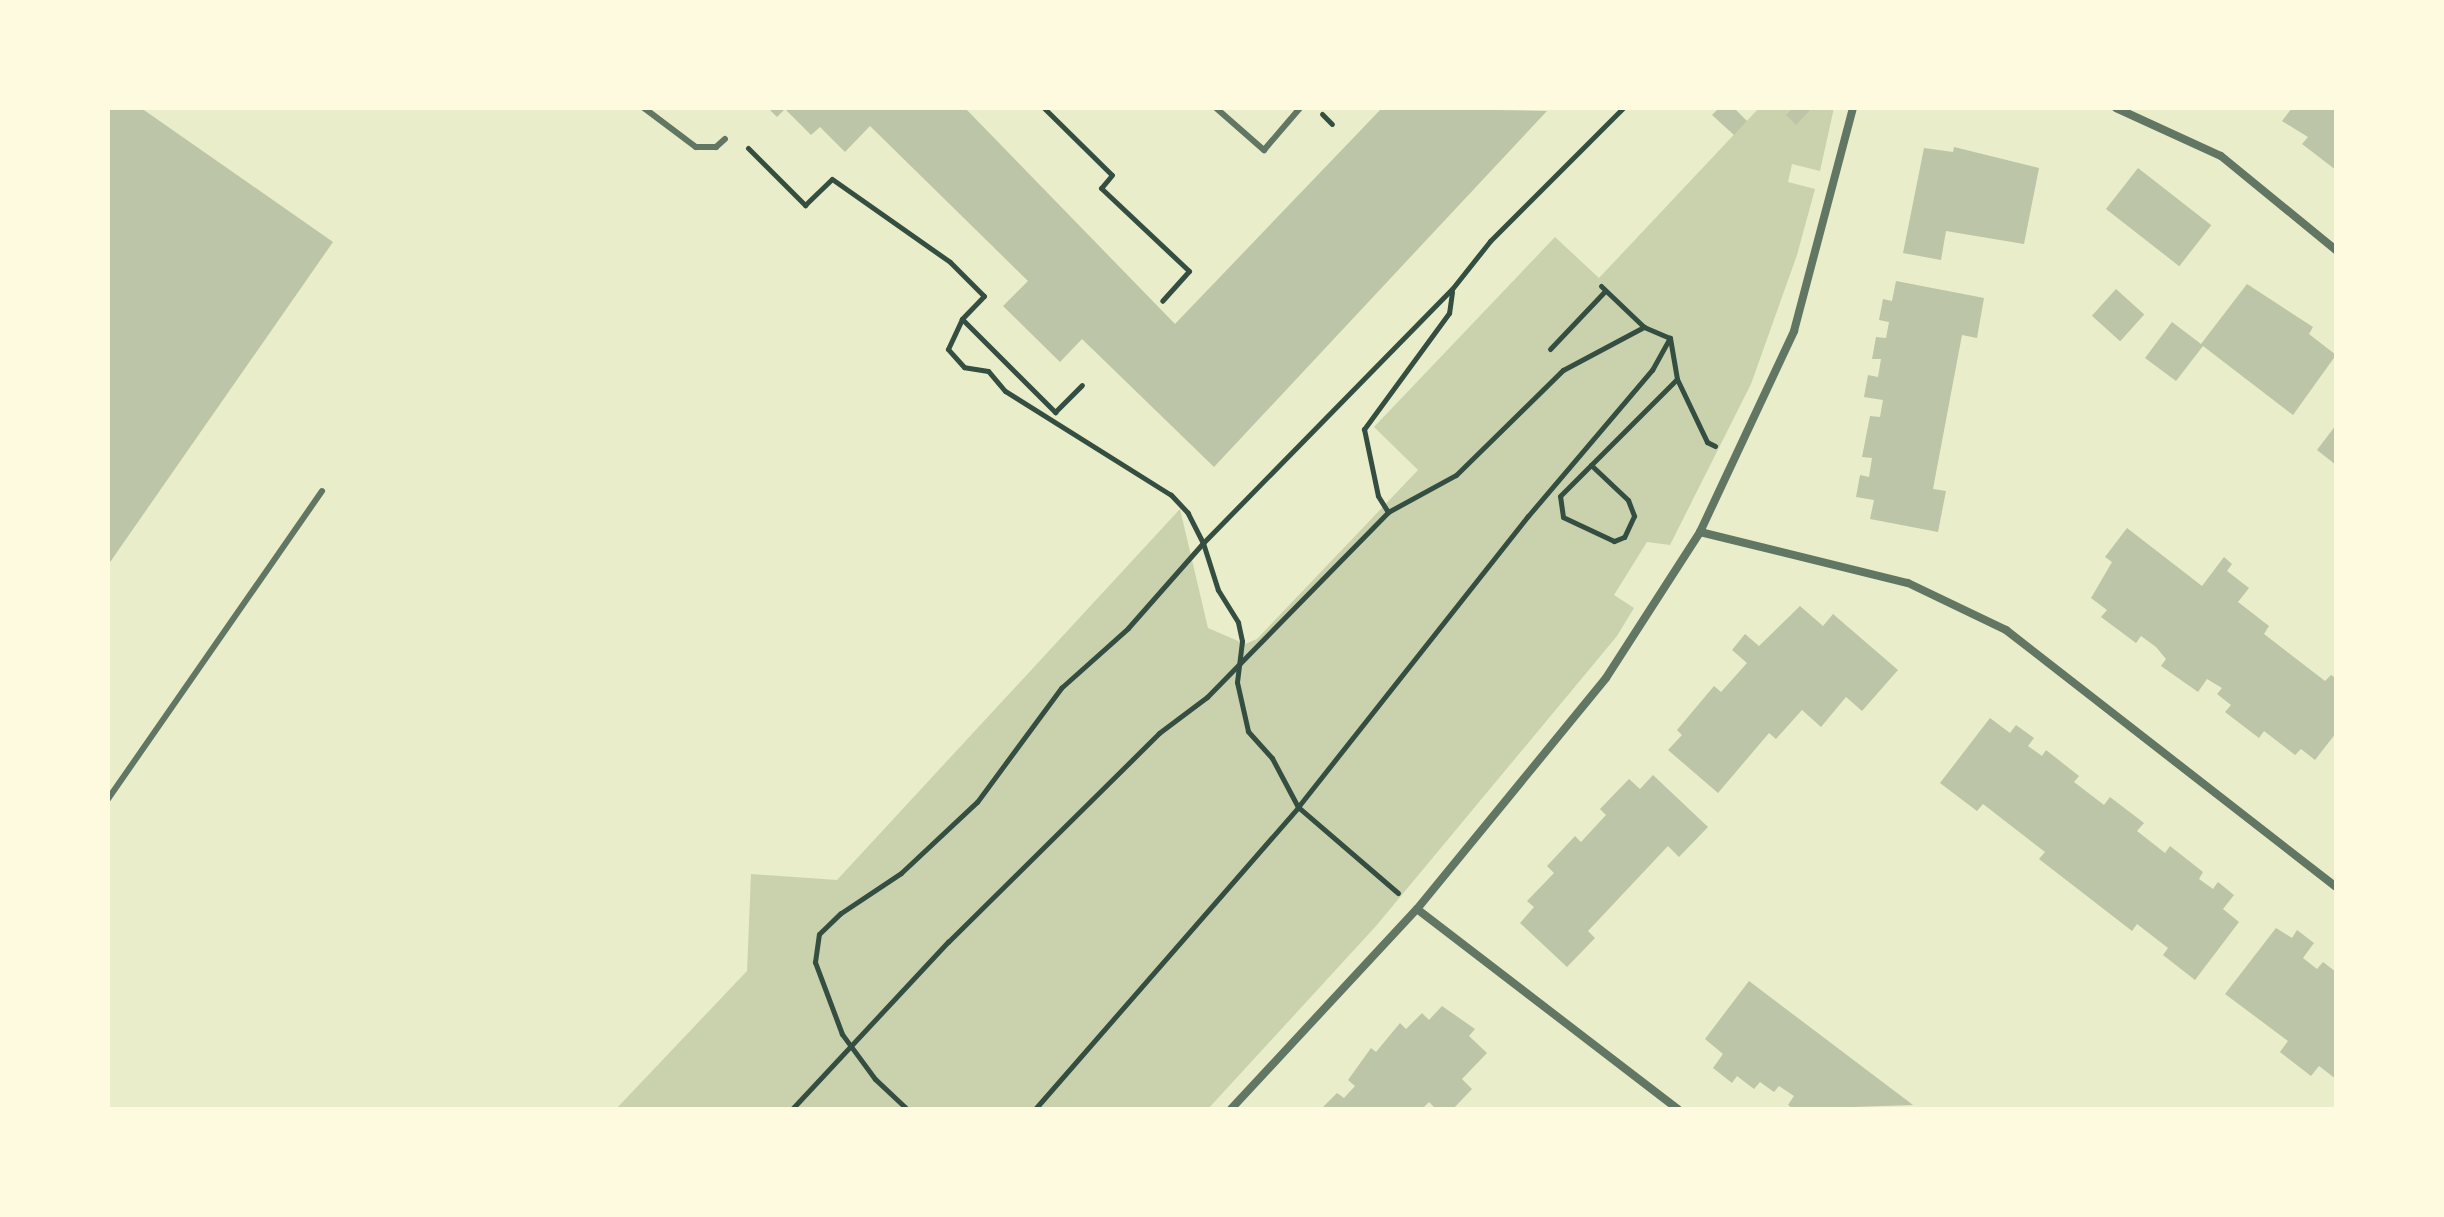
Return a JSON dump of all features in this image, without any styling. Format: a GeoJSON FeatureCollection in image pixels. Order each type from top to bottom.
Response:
{"type":"FeatureCollection","features":[{"type":"Feature","properties":{"kind":"street"},"geometry":{"type":"LineString","coordinates":[[1231,1109],[1417,909],[1606,678],[1700,532],[1794,331],[1853,108]]}},
{"type":"Feature","properties":{"kind":"street"},"geometry":{"type":"LineString","coordinates":[[2116,108],[2221,156],[2336,250]]}},
{"type":"Feature","properties":{"kind":"street"},"geometry":{"type":"LineString","coordinates":[[1700,532],[1908,583],[2006,630],[2336,887]]}},
{"type":"Feature","properties":{"kind":"street"},"geometry":{"type":"LineString","coordinates":[[1417,909],[1678,1109]]}},
{"type":"Feature","properties":{"kind":"lane"},"geometry":{"type":"LineString","coordinates":[[644,108],[696,147],[716,147],[725,139]]}},
{"type":"Feature","properties":{"kind":"lane"},"geometry":{"type":"LineString","coordinates":[[1216,108],[1264,150],[1300,108]]}},
{"type":"Feature","properties":{"kind":"lane"},"geometry":{"type":"LineString","coordinates":[[108,799],[322,491]]}},
{"type":"Feature","properties":{"kind":"path"},"geometry":{"type":"LineString","coordinates":[[1044,108],[1112,175],[1101,188],[1189,271],[1162,301]]}},
{"type":"Feature","properties":{"kind":"path"},"geometry":{"type":"LineString","coordinates":[[907,1109],[850,1047],[815,962],[819,934],[841,913],[901,873],[977,802],[1061,688],[1128,628],[1203,543],[1452,289],[1490,241],[1623,108]]}},
{"type":"Feature","properties":{"kind":"path"},"geometry":{"type":"LineString","coordinates":[[743,143],[805,205],[832,179],[950,262],[984,296],[962,319],[948,349],[964,367],[988,371],[1005,391],[1171,495],[1188,513],[1203,543],[1218,590],[1238,622],[1237,682],[1248,731],[1272,758],[1298,807],[1417,909]]}},
{"type":"Feature","properties":{"kind":"path"},"geometry":{"type":"LineString","coordinates":[[1388,512],[1378,496],[1364,429],[1449,313],[1452,289]]}},
{"type":"Feature","properties":{"kind":"path"},"geometry":{"type":"LineString","coordinates":[[1550,349],[1603,289],[1644,327],[1670,338]]}},
{"type":"Feature","properties":{"kind":"path"},"geometry":{"type":"LineString","coordinates":[[962,319],[1055,412],[1082,385]]}},
{"type":"Feature","properties":{"kind":"path"},"geometry":{"type":"LineString","coordinates":[[792,1109],[948,942],[1159,733],[1207,697],[1239,659],[1312,594],[1388,512],[1456,475],[1563,370],[1644,327]]}},
{"type":"Feature","properties":{"kind":"path"},"geometry":{"type":"LineString","coordinates":[[1670,338],[1677,379],[1707,442],[1719,448]]}},
{"type":"Feature","properties":{"kind":"path"},"geometry":{"type":"LineString","coordinates":[[1035,1109],[1298,807],[1528,516],[1652,370],[1670,338]]}},
{"type":"Feature","properties":{"kind":"path"},"geometry":{"type":"LineString","coordinates":[[1591,465],[1628,500],[1634,516],[1624,537],[1614,541],[1563,517],[1557,506],[1560,496],[1591,465],[1677,379]]}},
{"type":"Feature","properties":{"kind":"green space"},"geometry":{"type":"Polygon","coordinates":[[[1759,108],[1834,108],[1820,171],[1792,164],[1788,182],[1815,189],[1797,255],[1751,384],[1670,545],[1647,542],[1614,595],[1634,608],[1617,636],[1376,926],[1208,1109],[616,1109],[747,971],[751,874],[837,880],[1180,509],[1208,628],[1245,644],[1257,639],[1418,470],[1374,427],[1555,237],[1599,278],[1759,108]]]}},
{"type":"Feature","properties":{"kind":"building"},"geometry":{"type":"Polygon","coordinates":[[[108,108],[141,108],[333,242],[108,565],[108,108]]]}},
{"type":"Feature","properties":{"kind":"building"},"geometry":{"type":"Polygon","coordinates":[[[768,108],[965,108],[1175,324],[1382,108],[1547,111],[1214,467],[1082,339],[1060,362],[1003,306],[1028,281],[870,126],[845,152],[820,127],[811,135],[785,109],[777,117],[768,108]]]}},
{"type":"Feature","properties":{"kind":"building"},"geometry":{"type":"Polygon","coordinates":[[[1719,108],[1734,108],[1747,121],[1734,135],[1712,115],[1719,108]]]}},
{"type":"Feature","properties":{"kind":"building"},"geometry":{"type":"Polygon","coordinates":[[[1793,108],[1812,108],[1796,125],[1786,115],[1793,108]]]}},
{"type":"Feature","properties":{"kind":"building"},"geometry":{"type":"Polygon","coordinates":[[[2292,108],[2336,108],[2336,170],[2302,144],[2308,137],[2282,121],[2292,108]]]}},
{"type":"Feature","properties":{"kind":"building"},"geometry":{"type":"Polygon","coordinates":[[[1954,147],[2039,168],[2024,244],[1946,231],[1941,260],[1903,253],[1924,148],[1953,152],[1954,147]]]}},
{"type":"Feature","properties":{"kind":"building"},"geometry":{"type":"Polygon","coordinates":[[[2138,168],[2211,225],[2179,266],[2106,209],[2138,168]]]}},
{"type":"Feature","properties":{"kind":"building"},"geometry":{"type":"Polygon","coordinates":[[[1896,281],[1984,298],[1977,338],[1962,335],[1933,489],[1946,491],[1938,532],[1870,519],[1874,500],[1856,497],[1860,475],[1869,477],[1872,458],[1862,457],[1870,416],[1880,417],[1883,400],[1864,397],[1868,375],[1878,377],[1881,359],[1872,359],[1876,337],[1886,338],[1889,322],[1879,320],[1883,299],[1892,301],[1896,281]]]}},
{"type":"Feature","properties":{"kind":"building"},"geometry":{"type":"Polygon","coordinates":[[[2247,284],[2313,327],[2309,334],[2336,355],[2293,415],[2203,346],[2176,381],[2145,358],[2172,322],[2201,344],[2247,284]]]}},
{"type":"Feature","properties":{"kind":"building"},"geometry":{"type":"Polygon","coordinates":[[[2116,289],[2144,314],[2120,341],[2092,316],[2116,289]]]}},
{"type":"Feature","properties":{"kind":"building"},"geometry":{"type":"Polygon","coordinates":[[[2336,425],[2336,465],[2317,450],[2336,425]]]}},
{"type":"Feature","properties":{"kind":"building"},"geometry":{"type":"Polygon","coordinates":[[[2127,528],[2202,586],[2224,557],[2232,564],[2227,571],[2249,588],[2238,602],[2269,626],[2264,634],[2325,681],[2331,675],[2336,678],[2336,733],[2315,760],[2301,749],[2295,755],[2264,731],[2259,738],[2225,712],[2231,705],[2217,694],[2222,688],[2207,679],[2198,692],[2161,666],[2166,659],[2156,647],[2141,636],[2136,643],[2101,617],[2107,610],[2091,598],[2112,562],[2105,557],[2127,528]]]}},
{"type":"Feature","properties":{"kind":"building"},"geometry":{"type":"Polygon","coordinates":[[[1800,606],[1823,626],[1833,614],[1898,670],[1862,711],[1846,697],[1821,727],[1802,710],[1776,739],[1769,733],[1718,793],[1668,750],[1682,735],[1677,730],[1714,686],[1721,692],[1747,663],[1732,650],[1745,634],[1759,646],[1800,606]]]}},
{"type":"Feature","properties":{"kind":"building"},"geometry":{"type":"Polygon","coordinates":[[[1990,718],[2010,733],[2016,725],[2034,738],[2028,746],[2042,756],[2046,750],[2079,776],[2074,782],[2104,805],[2110,797],[2144,823],[2137,831],[2165,853],[2170,846],[2203,872],[2199,879],[2213,889],[2218,882],[2234,895],[2223,909],[2239,922],[2195,980],[2163,955],[2168,948],[2137,924],[2132,931],[2039,859],[2045,852],[1983,804],[1977,811],[1940,783],[1990,718]]]}},
{"type":"Feature","properties":{"kind":"building"},"geometry":{"type":"Polygon","coordinates":[[[1653,775],[1708,827],[1679,857],[1668,846],[1588,931],[1595,938],[1567,967],[1520,923],[1534,907],[1527,901],[1554,873],[1547,866],[1575,836],[1581,842],[1606,815],[1600,809],[1629,779],[1640,789],[1653,775]]]}},
{"type":"Feature","properties":{"kind":"building"},"geometry":{"type":"Polygon","coordinates":[[[2276,928],[2292,938],[2297,930],[2314,943],[2303,958],[2317,969],[2323,962],[2336,972],[2336,1079],[2319,1066],[2311,1076],[2280,1052],[2288,1041],[2225,994],[2276,928]]]}},
{"type":"Feature","properties":{"kind":"building"},"geometry":{"type":"Polygon","coordinates":[[[1749,981],[1913,1105],[1793,1109],[1788,1105],[1794,1096],[1779,1086],[1774,1092],[1760,1082],[1754,1089],[1737,1076],[1732,1083],[1713,1068],[1723,1054],[1705,1039],[1749,981]]]}},
{"type":"Feature","properties":{"kind":"building"},"geometry":{"type":"Polygon","coordinates":[[[1442,1006],[1475,1029],[1469,1036],[1487,1053],[1462,1079],[1472,1089],[1453,1109],[1436,1109],[1429,1102],[1422,1109],[1321,1109],[1337,1093],[1344,1098],[1355,1086],[1348,1080],[1371,1048],[1376,1052],[1400,1023],[1406,1029],[1422,1013],[1429,1020],[1442,1006]]]}}]}
